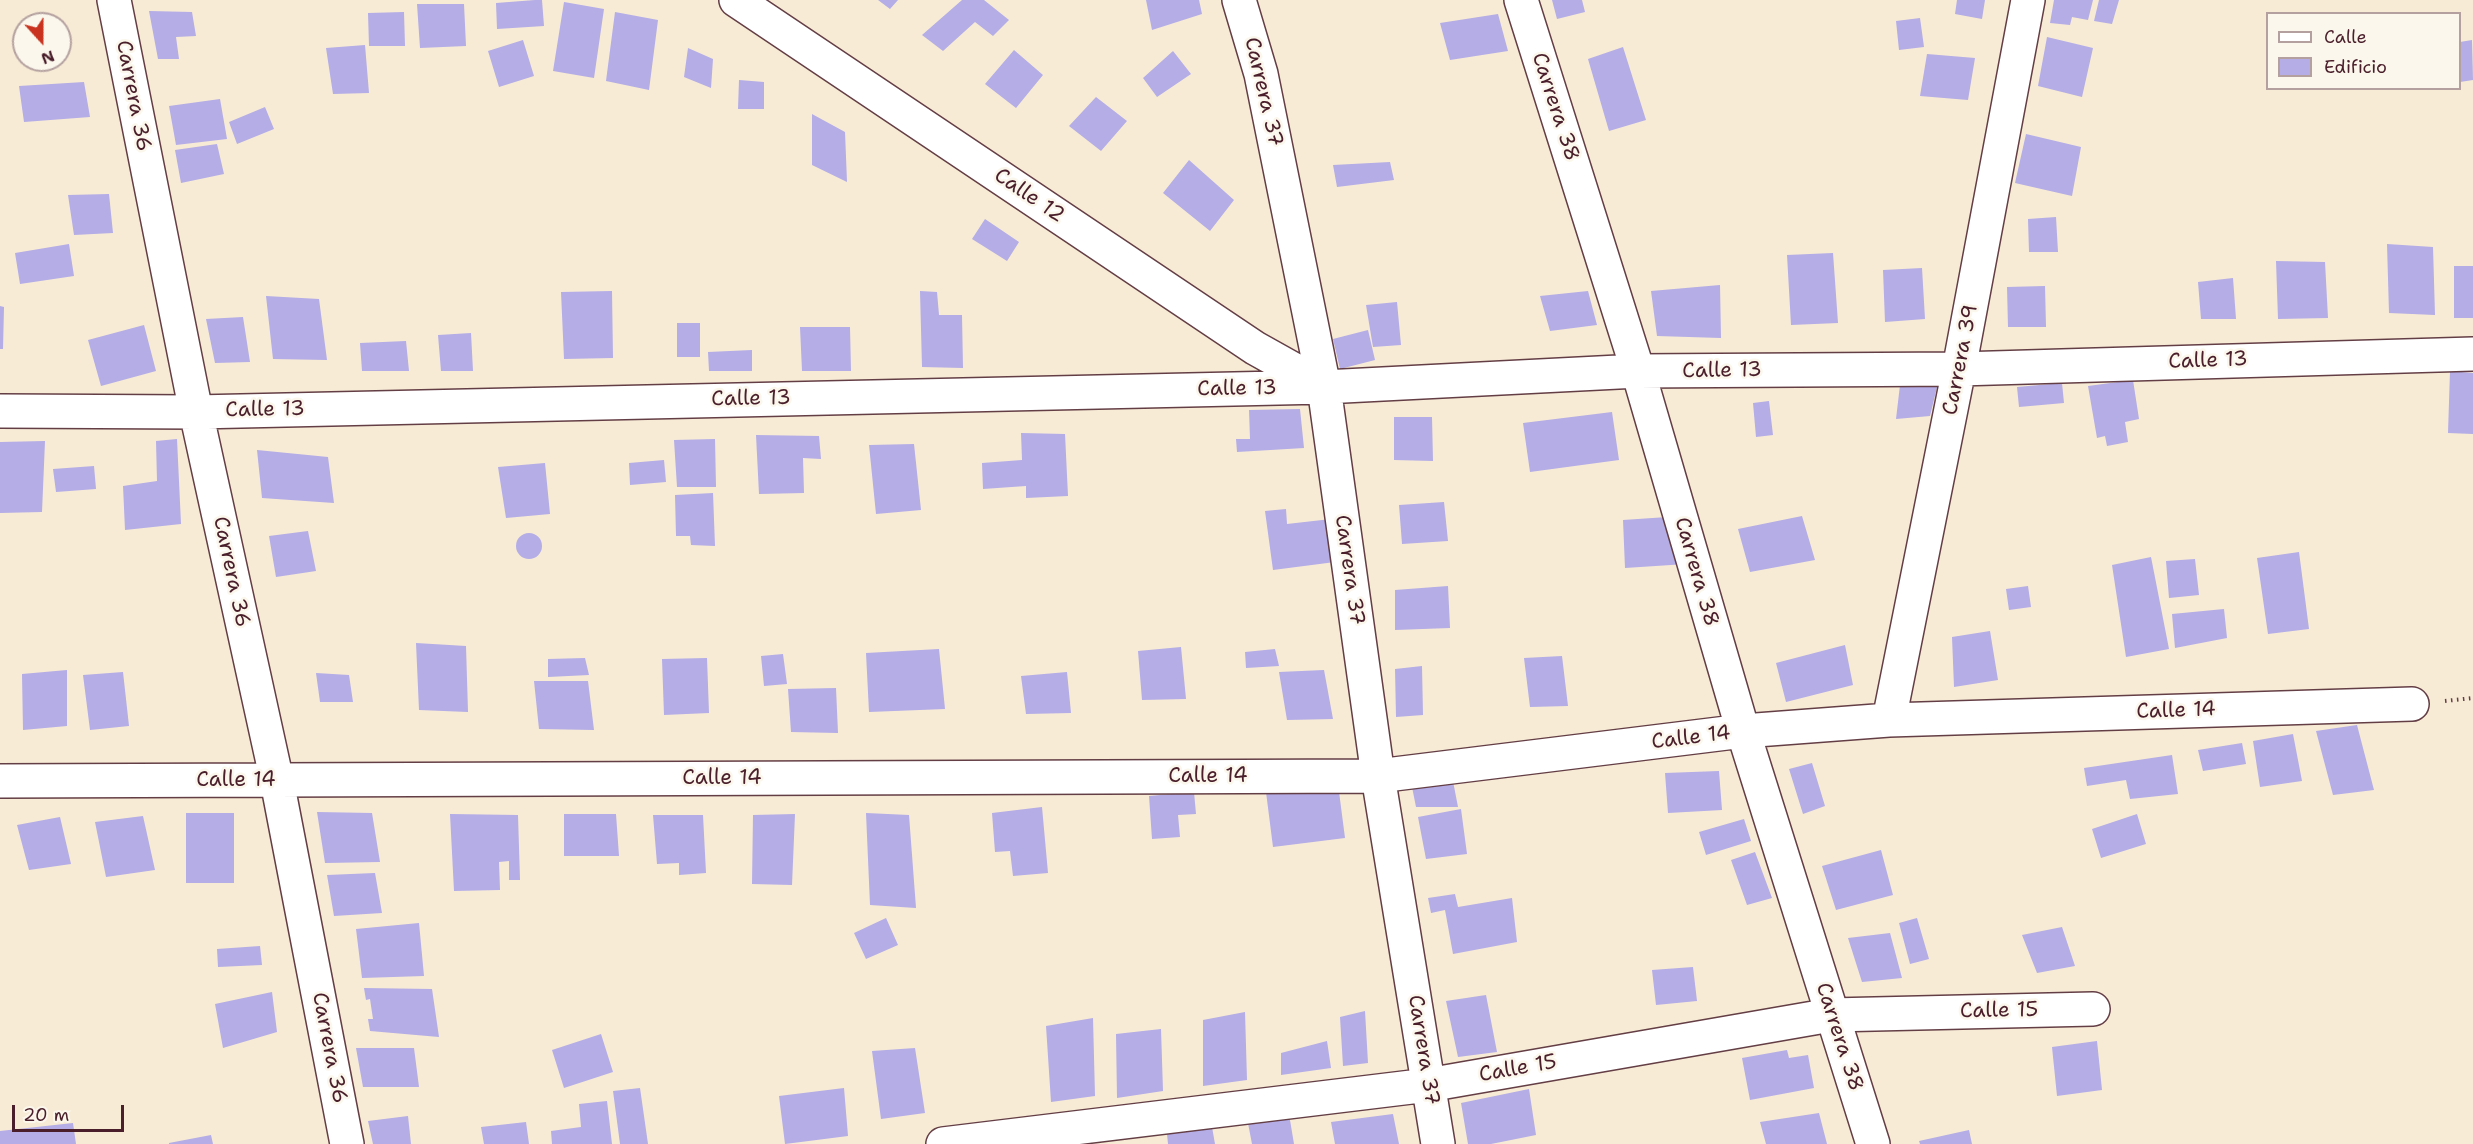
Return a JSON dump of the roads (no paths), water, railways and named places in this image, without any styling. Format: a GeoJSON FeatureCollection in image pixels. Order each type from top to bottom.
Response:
{"type":"FeatureCollection","features":[{"type":"Feature","properties":{"kind":"street","name":"Carrera 36"},"geometry":{"type":"LineString","coordinates":[[114,0],[196,412],[278,781],[347,1144]]}},
{"type":"Feature","properties":{"kind":"street","name":"Calle 12"},"geometry":{"type":"LineString","coordinates":[[736,0],[1255,348],[1324,387]]}},
{"type":"Feature","properties":{"kind":"street","name":"Carrera 37"},"geometry":{"type":"LineString","coordinates":[[1239,0],[1261,74],[1324,387],[1378,776],[1438,1144]]}},
{"type":"Feature","properties":{"kind":"street","name":"Carrera 38"},"geometry":{"type":"LineString","coordinates":[[1521,0],[1638,371],[1743,731],[1831,1015],[1874,1144]]}},
{"type":"Feature","properties":{"kind":"street","name":"Carrera 39"},"geometry":{"type":"LineString","coordinates":[[1889,720],[1959,369],[2028,0]]}},
{"type":"Feature","properties":{"kind":"street","name":"Calle 13"},"geometry":{"type":"LineString","coordinates":[[0,411],[196,412],[1324,387],[1638,371],[1959,369],[2473,354]]}},
{"type":"Feature","properties":{"kind":"street","name":"Calle 14"},"geometry":{"type":"LineString","coordinates":[[0,782],[1378,776],[1743,731],[1889,720],[2412,704]]}},
{"type":"Feature","properties":{"kind":"street","name":"Calle 15"},"geometry":{"type":"LineString","coordinates":[[943,1144],[1428,1085],[1831,1015],[2093,1009]]}}]}
